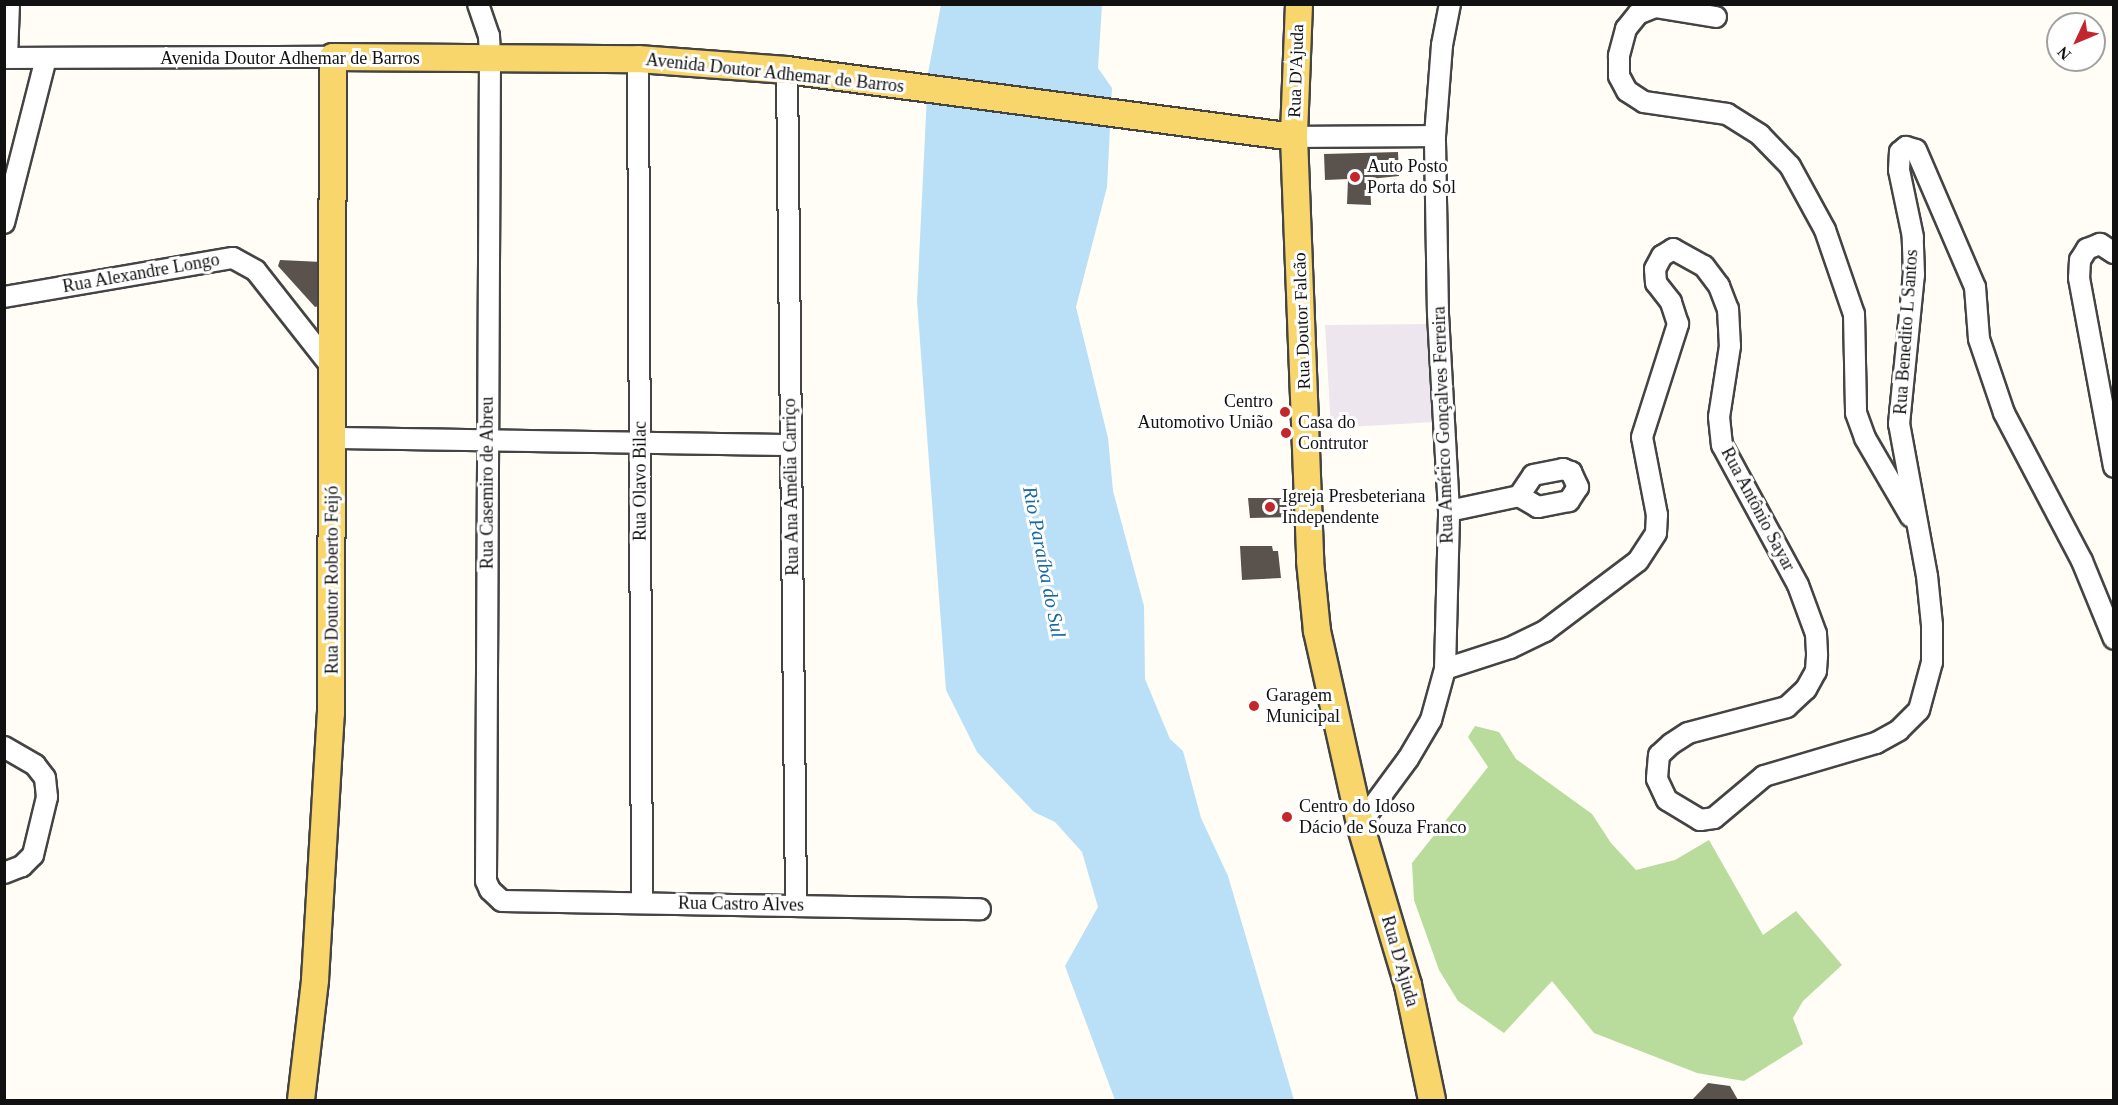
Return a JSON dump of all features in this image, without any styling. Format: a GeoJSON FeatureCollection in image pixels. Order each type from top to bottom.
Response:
{"type":"FeatureCollection","features":[{"type":"Feature","properties":{"kind":"main road","name":"Rua D'Ajuda"},"geometry":{"type":"LineString","coordinates":[[1294,136],[1299,4]]}},
{"type":"Feature","properties":{"kind":"main road","name":"Avenida Doutor Adhemar de Barros"},"geometry":{"type":"LineString","coordinates":[[333,57],[638,59],[787,70],[1145,119],[1294,136]]}},
{"type":"Feature","properties":{"kind":"main road","name":"Rua Doutor Roberto Feijó"},"geometry":{"type":"LineString","coordinates":[[301,1101],[325,850],[331,713],[334,370],[333,57]]}},
{"type":"Feature","properties":{"kind":"main road","name":"Rua Doutor Falcão"},"geometry":{"type":"LineString","coordinates":[[1294,136],[1310,561],[1326,681],[1360,824]]}},
{"type":"Feature","properties":{"kind":"main road","name":"Rua D'Ajuda"},"geometry":{"type":"LineString","coordinates":[[1360,824],[1408,985],[1432,1101]]}},
{"type":"Feature","properties":{"kind":"street"},"geometry":{"type":"LineString","coordinates":[[6,58],[9,4]]}},
{"type":"Feature","properties":{"kind":"street"},"geometry":{"type":"LineString","coordinates":[[478,4],[489,36],[490,58]]}},
{"type":"Feature","properties":{"kind":"street","name":"Rua Américo Gonçalves Ferreira"},"geometry":{"type":"LineString","coordinates":[[1360,824],[1408,759],[1431,720],[1445,669],[1449,510],[1438,314],[1435,136],[1442,45],[1450,4]]}},
{"type":"Feature","properties":{"kind":"street","name":"Rua Benedito L Santos"},"geometry":{"type":"LineString","coordinates":[[1716,17],[1655,7],[1638,14],[1626,29],[1619,56],[1619,76],[1627,91],[1644,102],[1727,114],[1760,135],[1791,166],[1825,230],[1854,314],[1856,413],[1865,438],[1918,530]]}},
{"type":"Feature","properties":{"kind":"street","name":"Avenida Doutor Adhemar de Barros"},"geometry":{"type":"LineString","coordinates":[[6,58],[333,57]]}},
{"type":"Feature","properties":{"kind":"street"},"geometry":{"type":"LineString","coordinates":[[4,223],[46,58]]}},
{"type":"Feature","properties":{"kind":"street","name":"Rua Casemiro de Abreu"},"geometry":{"type":"LineString","coordinates":[[490,58],[486,881],[495,898],[502,901]]}},
{"type":"Feature","properties":{"kind":"street","name":"Rua Olavo Bilac"},"geometry":{"type":"LineString","coordinates":[[638,59],[642,903]]}},
{"type":"Feature","properties":{"kind":"street","name":"Rua Ana Amélia Carriço"},"geometry":{"type":"LineString","coordinates":[[787,70],[796,904]]}},
{"type":"Feature","properties":{"kind":"street","name":"Avenida Doutor Adhemar de Barros"},"geometry":{"type":"LineString","coordinates":[[1294,136],[1435,136]]}},
{"type":"Feature","properties":{"kind":"street","name":"Rua Benedito L Santos"},"geometry":{"type":"LineString","coordinates":[[1714,818],[1764,776],[1876,742],[1899,730],[1919,710],[1932,662],[1932,625],[1899,424],[1914,275],[1913,237],[1899,170],[1900,152],[1906,147],[1916,150],[1975,287],[1979,339],[2004,413],[2082,561],[2114,639]]}},
{"type":"Feature","properties":{"kind":"street"},"geometry":{"type":"LineString","coordinates":[[2114,253],[2100,244],[2087,249],[2080,260],[2079,278],[2114,467]]}},
{"type":"Feature","properties":{"kind":"street","name":"Rua Antônio Sayar"},"geometry":{"type":"LineString","coordinates":[[1445,669],[1510,648],[1545,631],[1638,561],[1656,533],[1657,515],[1642,437],[1678,324],[1671,302],[1656,283],[1655,269],[1662,256],[1673,249],[1687,253],[1704,266],[1719,286],[1728,309],[1730,346],[1719,417],[1722,445],[1798,585],[1816,634],[1816,671],[1806,689],[1787,707],[1688,734],[1659,755],[1657,779],[1667,800],[1700,819],[1714,818]]}},
{"type":"Feature","properties":{"kind":"street","name":"Rua Alexandre Longo"},"geometry":{"type":"LineString","coordinates":[[4,297],[233,258],[256,271],[334,370]]}},
{"type":"Feature","properties":{"kind":"street"},"geometry":{"type":"LineString","coordinates":[[333,438],[640,445],[790,445]]}},
{"type":"Feature","properties":{"kind":"street"},"geometry":{"type":"LineString","coordinates":[[1449,510],[1519,496]]}},
{"type":"Feature","properties":{"kind":"street"},"geometry":{"type":"LineString","coordinates":[[4,747],[35,765],[45,778],[47,797],[33,855],[22,866],[4,873]]}},
{"type":"Feature","properties":{"kind":"street","name":"Rua Castro Alves"},"geometry":{"type":"LineString","coordinates":[[502,901],[796,904],[980,909]]}},
{"type":"Feature","properties":{"kind":"shaded area"},"geometry":{"type":"Polygon","coordinates":[[[1432,324],[1435,422],[1331,428],[1325,325],[1432,324]]]}},
{"type":"Feature","properties":{"kind":"green space"},"geometry":{"type":"Polygon","coordinates":[[[1475,726],[1499,732],[1516,759],[1592,814],[1611,843],[1636,870],[1675,860],[1709,840],[1763,935],[1796,911],[1842,965],[1803,1001],[1793,1018],[1803,1044],[1744,1081],[1697,1073],[1594,1033],[1552,981],[1504,1033],[1458,1001],[1439,970],[1414,900],[1412,863],[1488,767],[1468,737],[1475,726]]]}},
{"type":"Feature","properties":{"kind":"water","name":"Rio Paraíba do Sul"},"geometry":{"type":"Polygon","coordinates":[[[941,5],[1102,5],[1098,68],[1112,88],[1107,187],[1076,307],[1108,438],[1113,491],[1144,606],[1145,679],[1170,739],[1183,751],[1201,818],[1228,876],[1294,1100],[1115,1100],[1065,966],[1098,907],[1082,852],[1055,822],[1034,812],[977,752],[946,690],[917,301],[928,73],[941,5]]]}},
{"type":"Feature","properties":{"kind":"building","name":"Auto Posto Porta do Sol"},"geometry":{"type":"Polygon","coordinates":[[[1398,152],[1399,176],[1370,179],[1371,205],[1347,204],[1348,179],[1325,180],[1324,154],[1398,152]]]}},
{"type":"Feature","properties":{"kind":"building"},"geometry":{"type":"Polygon","coordinates":[[[280,260],[322,262],[323,305],[315,307],[278,266],[280,260]]]}},
{"type":"Feature","properties":{"kind":"building","name":"Igreja Presbeteriana Independente"},"geometry":{"type":"Polygon","coordinates":[[[1248,498],[1291,498],[1293,517],[1250,518],[1248,498]]]}},
{"type":"Feature","properties":{"kind":"building"},"geometry":{"type":"Polygon","coordinates":[[[1240,546],[1272,546],[1273,551],[1278,551],[1281,578],[1242,580],[1240,546]]]}},
{"type":"Feature","properties":{"kind":"building"},"geometry":{"type":"Polygon","coordinates":[[[1708,1083],[1730,1086],[1738,1100],[1692,1100],[1708,1083]]]}},
{"type":"Feature","properties":{"kind":"place","name":"Auto Posto Porta do Sol"},"geometry":{"type":"Point","coordinates":[1355,177]}},
{"type":"Feature","properties":{"kind":"place","name":"Centro Automotivo União"},"geometry":{"type":"Point","coordinates":[1285,412]}},
{"type":"Feature","properties":{"kind":"place","name":"Casa do Contrutor"},"geometry":{"type":"Point","coordinates":[1286,433]}},
{"type":"Feature","properties":{"kind":"place","name":"Igreja Presbeteriana Independente"},"geometry":{"type":"Point","coordinates":[1270,507]}},
{"type":"Feature","properties":{"kind":"place","name":"Garagem Municipal"},"geometry":{"type":"Point","coordinates":[1254,706]}},
{"type":"Feature","properties":{"kind":"place","name":"Centro do Idoso Dácio de Souza Franco"},"geometry":{"type":"Point","coordinates":[1287,817]}}]}
